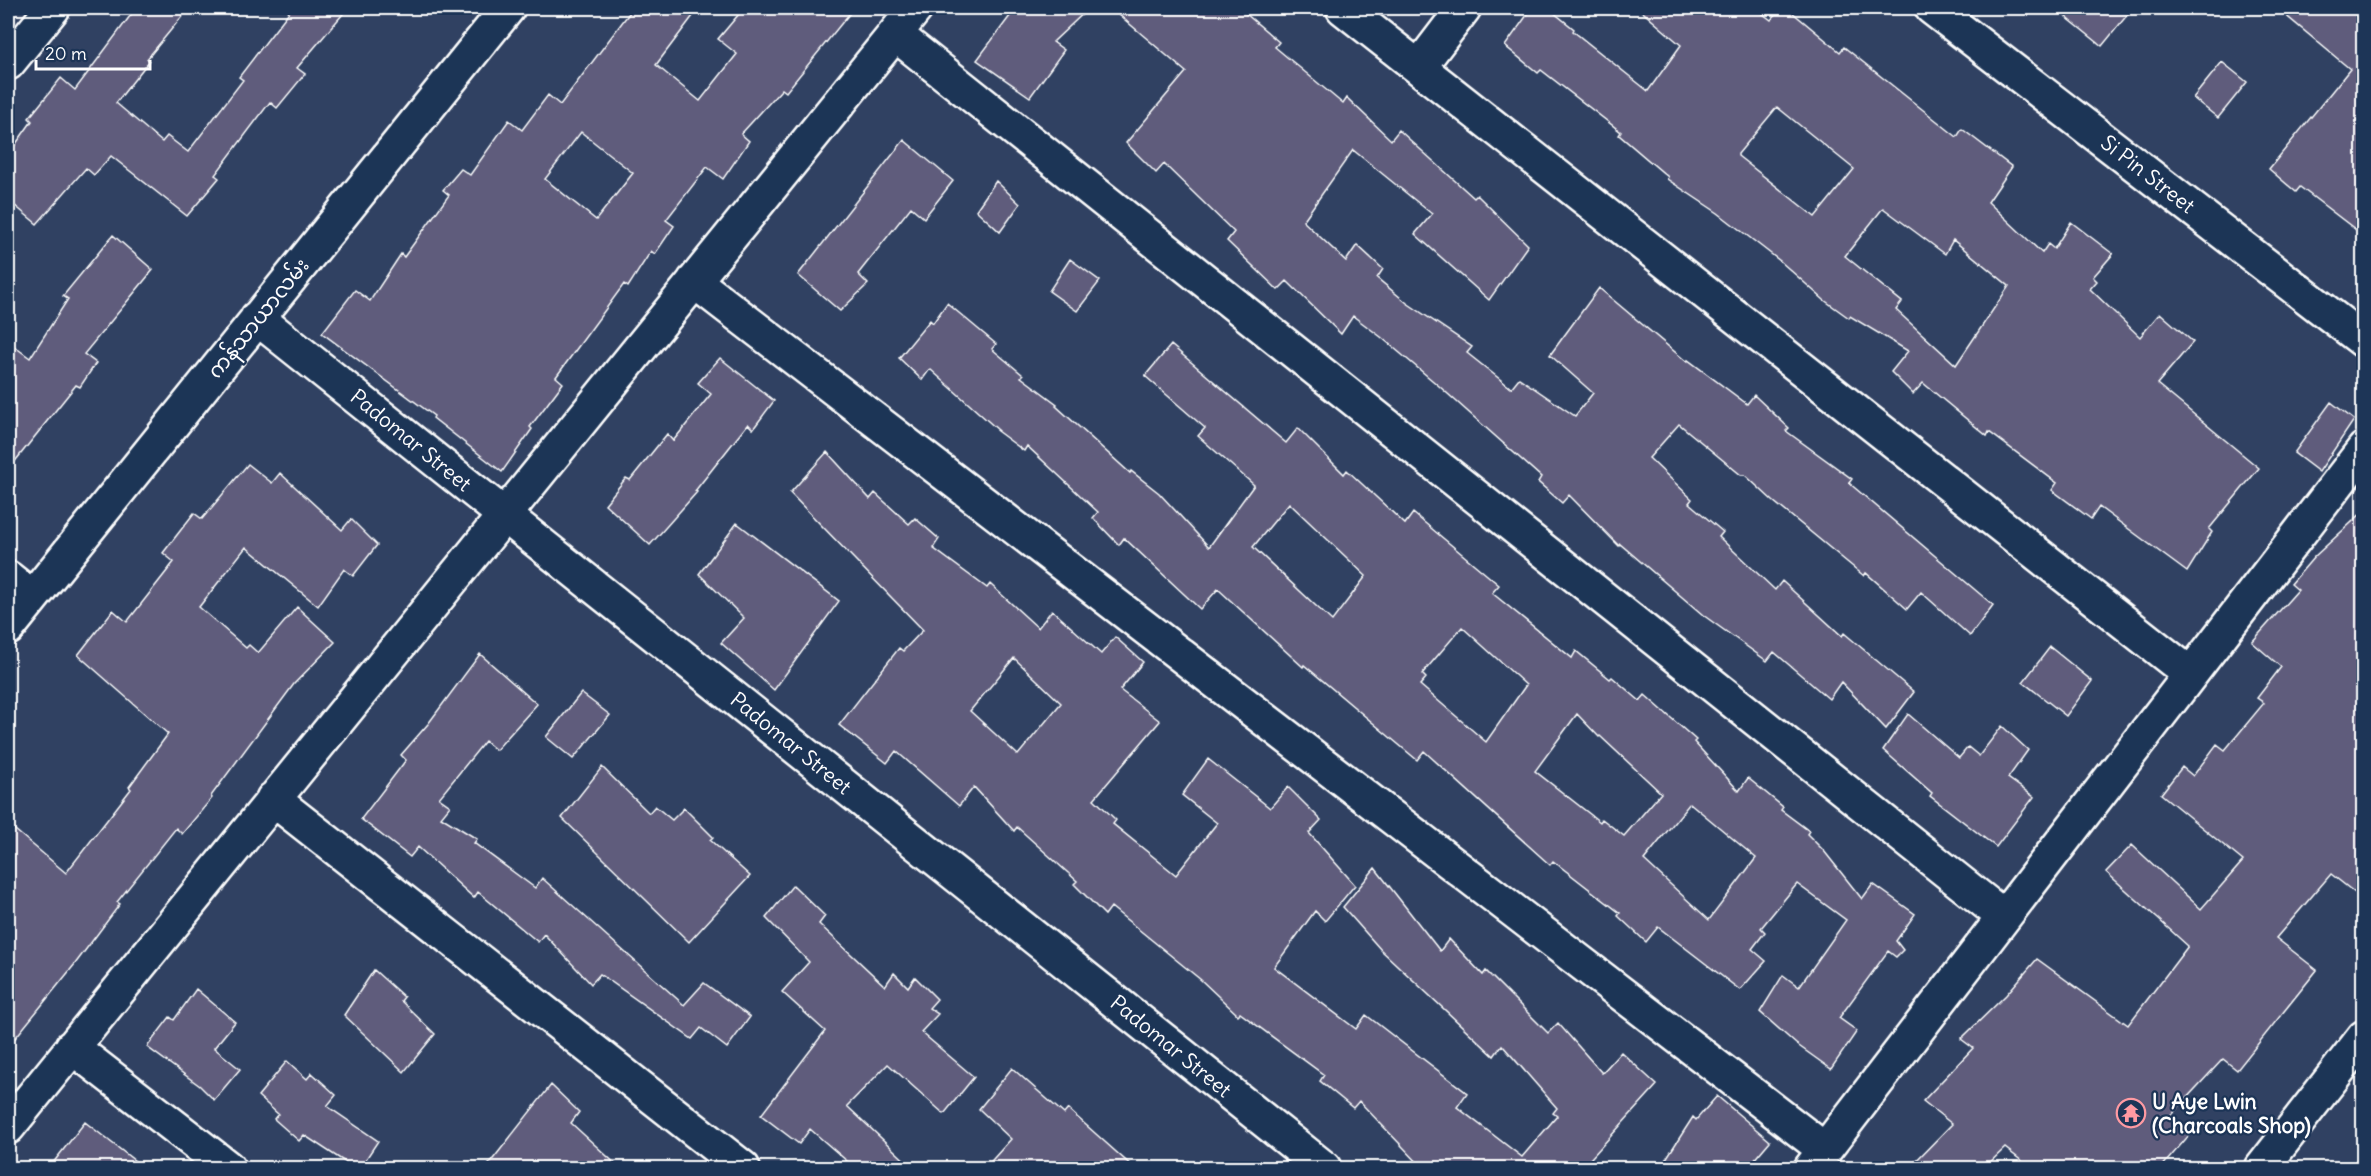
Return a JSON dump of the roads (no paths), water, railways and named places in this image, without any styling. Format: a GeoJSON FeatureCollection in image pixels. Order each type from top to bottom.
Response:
{"type":"FeatureCollection","features":[{"type":"Feature","properties":{"kind":"street"},"geometry":{"type":"LineString","coordinates":[[8,63],[53,8]]}},
{"type":"Feature","properties":{"kind":"street","name":"ကန်သာယာလမ်း"},"geometry":{"type":"LineString","coordinates":[[8,628],[20,588],[257,318],[508,8]]}},
{"type":"Feature","properties":{"kind":"street"},"geometry":{"type":"LineString","coordinates":[[8,1126],[916,8]]}},
{"type":"Feature","properties":{"kind":"street"},"geometry":{"type":"LineString","coordinates":[[1343,8],[2190,674]]}},
{"type":"Feature","properties":{"kind":"street"},"geometry":{"type":"LineString","coordinates":[[1419,67],[1464,8]]}},
{"type":"Feature","properties":{"kind":"street","name":"Si Pin Street"},"geometry":{"type":"LineString","coordinates":[[1932,8],[2364,341]]}},
{"type":"Feature","properties":{"kind":"street"},"geometry":{"type":"LineString","coordinates":[[895,34],[2004,917]]}},
{"type":"Feature","properties":{"kind":"street"},"geometry":{"type":"LineString","coordinates":[[694,281],[1818,1159],[2364,448]]}},
{"type":"Feature","properties":{"kind":"street","name":"Padomar Street"},"geometry":{"type":"LineString","coordinates":[[257,318],[1324,1168]]}},
{"type":"Feature","properties":{"kind":"street"},"geometry":{"type":"LineString","coordinates":[[273,799],[743,1168]]}},
{"type":"Feature","properties":{"kind":"street"},"geometry":{"type":"LineString","coordinates":[[2262,1168],[2364,1037]]}},
{"type":"Feature","properties":{"kind":"street"},"geometry":{"type":"LineString","coordinates":[[72,1047],[228,1168]]}},
{"type":"Feature","properties":{"kind":"place","name":"U Aye Lwin (Charcoals Shop)"},"geometry":{"type":"Point","coordinates":[2131,1113]}}]}
